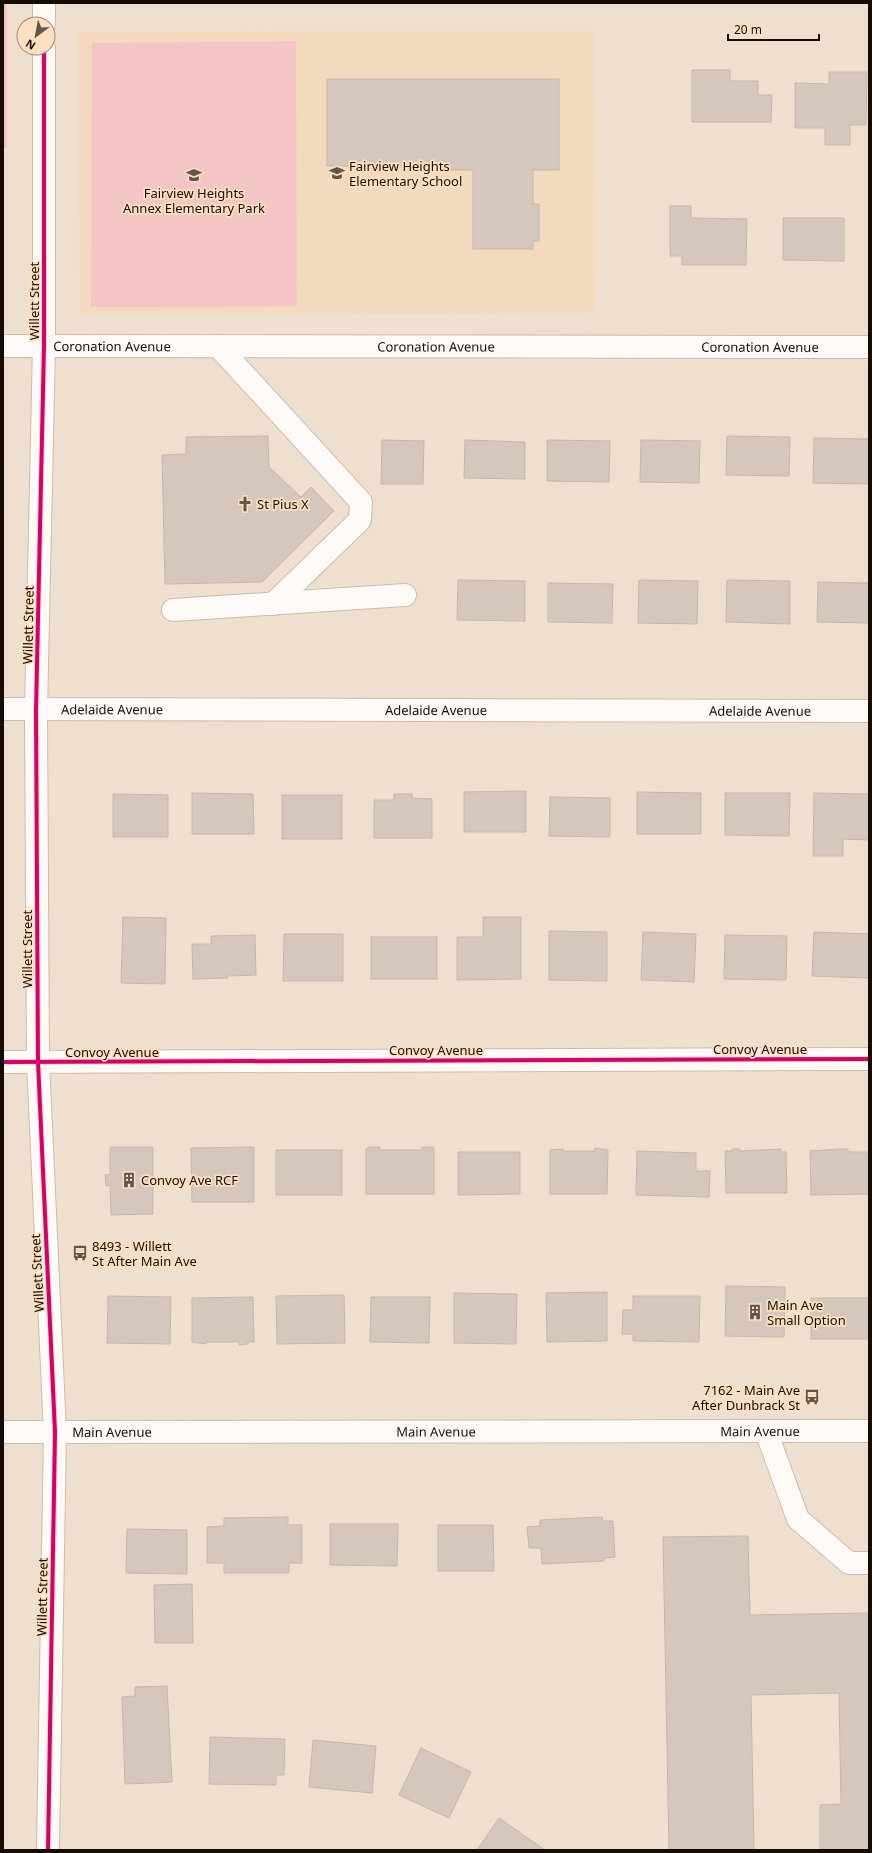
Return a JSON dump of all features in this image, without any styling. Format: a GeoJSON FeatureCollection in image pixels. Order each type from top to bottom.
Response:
{"type":"FeatureCollection","features":[{"type":"Feature","properties":{"kind":"street"},"geometry":{"type":"LineString","coordinates":[[44,3],[44,16]]}},
{"type":"Feature","properties":{"kind":"street","name":"Willett Street"},"geometry":{"type":"LineString","coordinates":[[44,56],[44,346],[36,710],[38,1062],[55,1432],[48,1850]]}},
{"type":"Feature","properties":{"kind":"street","name":"Coronation Avenue"},"geometry":{"type":"LineString","coordinates":[[3,346],[869,347]]}},
{"type":"Feature","properties":{"kind":"street"},"geometry":{"type":"LineString","coordinates":[[218,346],[361,502],[360,520],[273,604]]}},
{"type":"Feature","properties":{"kind":"street"},"geometry":{"type":"LineString","coordinates":[[173,610],[405,596]]}},
{"type":"Feature","properties":{"kind":"street","name":"Adelaide Avenue"},"geometry":{"type":"LineString","coordinates":[[3,709],[869,711]]}},
{"type":"Feature","properties":{"kind":"street","name":"Convoy Avenue"},"geometry":{"type":"LineString","coordinates":[[3,1062],[869,1059]]}},
{"type":"Feature","properties":{"kind":"street"},"geometry":{"type":"LineString","coordinates":[[766,1431],[798,1519],[849,1563],[869,1563]]}},
{"type":"Feature","properties":{"kind":"street","name":"Main Avenue"},"geometry":{"type":"LineString","coordinates":[[3,1432],[869,1431]]}},
{"type":"Feature","properties":{"kind":"shaded area"},"geometry":{"type":"Polygon","coordinates":[[[3,3],[7,3],[7,148],[3,148],[3,3]]]}},
{"type":"Feature","properties":{"kind":"shaded area","name":"Fairview Heights Elementary School"},"geometry":{"type":"Polygon","coordinates":[[[593,31],[595,313],[80,314],[78,32],[593,31]]]}},
{"type":"Feature","properties":{"kind":"shaded area","name":"Fairview Heights Annex Elementary Park"},"geometry":{"type":"Polygon","coordinates":[[[296,41],[297,306],[91,307],[92,43],[296,41]]]}},
{"type":"Feature","properties":{"kind":"building"},"geometry":{"type":"Polygon","coordinates":[[[692,70],[730,70],[730,81],[758,81],[758,95],[772,95],[771,122],[692,122],[692,70]]]}},
{"type":"Feature","properties":{"kind":"building"},"geometry":{"type":"Polygon","coordinates":[[[829,72],[867,72],[866,125],[850,125],[850,145],[825,145],[825,128],[795,128],[795,83],[829,84],[829,72]]]}},
{"type":"Feature","properties":{"kind":"building"},"geometry":{"type":"Polygon","coordinates":[[[327,79],[559,79],[559,170],[533,170],[533,204],[539,204],[539,241],[533,241],[533,249],[473,249],[473,170],[443,170],[443,166],[327,166],[327,79]]]}},
{"type":"Feature","properties":{"kind":"building"},"geometry":{"type":"Polygon","coordinates":[[[670,206],[691,206],[691,218],[747,219],[746,265],[682,265],[682,256],[670,256],[670,206]]]}},
{"type":"Feature","properties":{"kind":"building"},"geometry":{"type":"Polygon","coordinates":[[[783,218],[844,218],[844,261],[783,260],[783,218]]]}},
{"type":"Feature","properties":{"kind":"building","name":"St Pius X"},"geometry":{"type":"Polygon","coordinates":[[[268,436],[269,467],[301,497],[311,487],[334,511],[262,582],[165,584],[162,455],[186,454],[186,437],[268,436]]]}},
{"type":"Feature","properties":{"kind":"building"},"geometry":{"type":"Polygon","coordinates":[[[727,436],[790,437],[789,476],[726,475],[727,436]]]}},
{"type":"Feature","properties":{"kind":"building"},"geometry":{"type":"Polygon","coordinates":[[[814,438],[869,439],[869,484],[813,483],[814,438]]]}},
{"type":"Feature","properties":{"kind":"building"},"geometry":{"type":"Polygon","coordinates":[[[382,440],[424,441],[423,484],[381,484],[382,440]]]}},
{"type":"Feature","properties":{"kind":"building"},"geometry":{"type":"Polygon","coordinates":[[[465,440],[525,442],[525,479],[464,478],[465,440]]]}},
{"type":"Feature","properties":{"kind":"building"},"geometry":{"type":"Polygon","coordinates":[[[547,440],[610,441],[609,482],[547,481],[547,440]]]}},
{"type":"Feature","properties":{"kind":"building"},"geometry":{"type":"Polygon","coordinates":[[[641,440],[700,441],[699,483],[640,482],[641,440]]]}},
{"type":"Feature","properties":{"kind":"building"},"geometry":{"type":"Polygon","coordinates":[[[458,580],[525,581],[525,621],[457,620],[458,580]]]}},
{"type":"Feature","properties":{"kind":"building"},"geometry":{"type":"Polygon","coordinates":[[[639,580],[698,581],[697,624],[638,623],[639,580]]]}},
{"type":"Feature","properties":{"kind":"building"},"geometry":{"type":"Polygon","coordinates":[[[727,580],[790,581],[790,624],[726,622],[727,580]]]}},
{"type":"Feature","properties":{"kind":"building"},"geometry":{"type":"Polygon","coordinates":[[[818,582],[869,583],[869,623],[817,622],[818,582]]]}},
{"type":"Feature","properties":{"kind":"building"},"geometry":{"type":"Polygon","coordinates":[[[548,583],[613,584],[612,623],[548,622],[548,583]]]}},
{"type":"Feature","properties":{"kind":"building"},"geometry":{"type":"Polygon","coordinates":[[[526,791],[526,832],[464,832],[464,792],[526,791]]]}},
{"type":"Feature","properties":{"kind":"building"},"geometry":{"type":"Polygon","coordinates":[[[637,792],[701,793],[701,834],[637,834],[637,792]]]}},
{"type":"Feature","properties":{"kind":"building"},"geometry":{"type":"Polygon","coordinates":[[[192,793],[253,794],[254,834],[192,834],[192,793]]]}},
{"type":"Feature","properties":{"kind":"building"},"geometry":{"type":"Polygon","coordinates":[[[725,793],[790,793],[789,836],[725,835],[725,793]]]}},
{"type":"Feature","properties":{"kind":"building"},"geometry":{"type":"Polygon","coordinates":[[[814,793],[869,794],[869,840],[843,839],[843,856],[813,856],[814,793]]]}},
{"type":"Feature","properties":{"kind":"building"},"geometry":{"type":"Polygon","coordinates":[[[113,794],[168,795],[168,837],[113,837],[113,794]]]}},
{"type":"Feature","properties":{"kind":"building"},"geometry":{"type":"Polygon","coordinates":[[[394,794],[412,794],[412,798],[432,799],[432,838],[374,838],[374,800],[394,800],[394,794]]]}},
{"type":"Feature","properties":{"kind":"building"},"geometry":{"type":"Polygon","coordinates":[[[282,795],[342,795],[342,839],[282,839],[282,795]]]}},
{"type":"Feature","properties":{"kind":"building"},"geometry":{"type":"Polygon","coordinates":[[[550,797],[610,798],[610,837],[549,836],[550,797]]]}},
{"type":"Feature","properties":{"kind":"building"},"geometry":{"type":"Polygon","coordinates":[[[123,917],[166,918],[165,984],[121,983],[123,917]]]}},
{"type":"Feature","properties":{"kind":"building"},"geometry":{"type":"Polygon","coordinates":[[[483,917],[521,917],[521,979],[457,980],[457,937],[483,937],[483,917]]]}},
{"type":"Feature","properties":{"kind":"building"},"geometry":{"type":"Polygon","coordinates":[[[549,931],[607,932],[607,981],[549,980],[549,931]]]}},
{"type":"Feature","properties":{"kind":"building"},"geometry":{"type":"Polygon","coordinates":[[[643,932],[696,934],[694,982],[641,980],[643,932]]]}},
{"type":"Feature","properties":{"kind":"building"},"geometry":{"type":"Polygon","coordinates":[[[814,932],[869,934],[869,978],[812,976],[814,932]]]}},
{"type":"Feature","properties":{"kind":"building"},"geometry":{"type":"Polygon","coordinates":[[[284,934],[343,934],[343,981],[283,981],[284,934]]]}},
{"type":"Feature","properties":{"kind":"building"},"geometry":{"type":"Polygon","coordinates":[[[255,935],[256,975],[227,976],[228,978],[193,979],[192,944],[211,944],[211,936],[255,935]]]}},
{"type":"Feature","properties":{"kind":"building"},"geometry":{"type":"Polygon","coordinates":[[[725,935],[787,936],[786,980],[724,979],[725,935]]]}},
{"type":"Feature","properties":{"kind":"building"},"geometry":{"type":"Polygon","coordinates":[[[371,937],[437,937],[437,979],[371,979],[371,937]]]}},
{"type":"Feature","properties":{"kind":"building","name":"Convoy Ave RCF"},"geometry":{"type":"Polygon","coordinates":[[[110,1147],[153,1147],[153,1214],[111,1215],[110,1185],[106,1186],[105,1175],[110,1174],[110,1147]]]}},
{"type":"Feature","properties":{"kind":"building"},"geometry":{"type":"Polygon","coordinates":[[[254,1147],[254,1202],[192,1202],[191,1148],[254,1147]]]}},
{"type":"Feature","properties":{"kind":"building"},"geometry":{"type":"Polygon","coordinates":[[[369,1147],[380,1147],[380,1150],[422,1150],[422,1147],[434,1147],[434,1194],[366,1194],[366,1149],[369,1147]]]}},
{"type":"Feature","properties":{"kind":"building"},"geometry":{"type":"Polygon","coordinates":[[[595,1148],[608,1150],[607,1194],[550,1194],[550,1150],[563,1149],[563,1151],[594,1151],[595,1148]]]}},
{"type":"Feature","properties":{"kind":"building"},"geometry":{"type":"Polygon","coordinates":[[[732,1149],[740,1149],[740,1151],[781,1149],[781,1152],[786,1152],[787,1193],[726,1193],[725,1151],[732,1151],[732,1149]]]}},
{"type":"Feature","properties":{"kind":"building"},"geometry":{"type":"Polygon","coordinates":[[[848,1149],[848,1152],[869,1152],[869,1194],[811,1195],[810,1151],[848,1149]]]}},
{"type":"Feature","properties":{"kind":"building"},"geometry":{"type":"Polygon","coordinates":[[[276,1150],[342,1150],[342,1195],[276,1195],[276,1150]]]}},
{"type":"Feature","properties":{"kind":"building"},"geometry":{"type":"Polygon","coordinates":[[[637,1151],[696,1153],[696,1171],[710,1171],[709,1197],[636,1195],[637,1151]]]}},
{"type":"Feature","properties":{"kind":"building"},"geometry":{"type":"Polygon","coordinates":[[[458,1152],[520,1152],[520,1194],[458,1195],[458,1152]]]}},
{"type":"Feature","properties":{"kind":"building","name":"Main Ave Small Option"},"geometry":{"type":"Polygon","coordinates":[[[726,1286],[785,1287],[784,1337],[725,1336],[726,1286]]]}},
{"type":"Feature","properties":{"kind":"building"},"geometry":{"type":"Polygon","coordinates":[[[607,1292],[607,1341],[547,1342],[546,1293],[607,1292]]]}},
{"type":"Feature","properties":{"kind":"building"},"geometry":{"type":"Polygon","coordinates":[[[454,1293],[517,1294],[516,1344],[454,1343],[454,1293]]]}},
{"type":"Feature","properties":{"kind":"building"},"geometry":{"type":"Polygon","coordinates":[[[344,1295],[345,1343],[277,1344],[276,1296],[344,1295]]]}},
{"type":"Feature","properties":{"kind":"building"},"geometry":{"type":"Polygon","coordinates":[[[108,1296],[171,1297],[170,1344],[107,1343],[108,1296]]]}},
{"type":"Feature","properties":{"kind":"building"},"geometry":{"type":"Polygon","coordinates":[[[633,1296],[700,1296],[699,1342],[633,1341],[633,1334],[622,1334],[623,1310],[633,1310],[633,1296]]]}},
{"type":"Feature","properties":{"kind":"building"},"geometry":{"type":"Polygon","coordinates":[[[253,1297],[254,1342],[239,1345],[239,1342],[206,1342],[206,1344],[192,1342],[192,1298],[253,1297]]]}},
{"type":"Feature","properties":{"kind":"building"},"geometry":{"type":"Polygon","coordinates":[[[371,1297],[430,1297],[429,1343],[370,1342],[371,1297]]]}},
{"type":"Feature","properties":{"kind":"building"},"geometry":{"type":"Polygon","coordinates":[[[811,1298],[869,1298],[869,1339],[811,1339],[811,1298]]]}},
{"type":"Feature","properties":{"kind":"building"},"geometry":{"type":"Polygon","coordinates":[[[288,1517],[288,1525],[302,1525],[302,1563],[289,1563],[289,1573],[224,1573],[224,1563],[207,1563],[207,1527],[224,1526],[224,1518],[288,1517]]]}},
{"type":"Feature","properties":{"kind":"building"},"geometry":{"type":"Polygon","coordinates":[[[602,1517],[603,1521],[613,1521],[615,1557],[604,1558],[604,1561],[542,1564],[541,1548],[529,1548],[527,1527],[540,1526],[540,1520],[602,1517]]]}},
{"type":"Feature","properties":{"kind":"building"},"geometry":{"type":"Polygon","coordinates":[[[330,1524],[398,1524],[397,1566],[330,1565],[330,1524]]]}},
{"type":"Feature","properties":{"kind":"building"},"geometry":{"type":"Polygon","coordinates":[[[438,1525],[493,1525],[494,1571],[438,1571],[438,1525]]]}},
{"type":"Feature","properties":{"kind":"building"},"geometry":{"type":"Polygon","coordinates":[[[127,1529],[187,1530],[187,1574],[126,1573],[127,1529]]]}},
{"type":"Feature","properties":{"kind":"building"},"geometry":{"type":"Polygon","coordinates":[[[748,1536],[750,1615],[869,1613],[869,1850],[820,1850],[820,1805],[841,1804],[839,1693],[751,1695],[754,1850],[669,1850],[663,1537],[748,1536]]]}},
{"type":"Feature","properties":{"kind":"building"},"geometry":{"type":"Polygon","coordinates":[[[192,1584],[193,1643],[155,1643],[154,1585],[192,1584]]]}},
{"type":"Feature","properties":{"kind":"building"},"geometry":{"type":"Polygon","coordinates":[[[167,1686],[172,1782],[125,1784],[122,1697],[135,1696],[135,1687],[167,1686]]]}},
{"type":"Feature","properties":{"kind":"building"},"geometry":{"type":"Polygon","coordinates":[[[210,1737],[285,1739],[284,1775],[276,1775],[276,1785],[209,1784],[210,1737]]]}},
{"type":"Feature","properties":{"kind":"building"},"geometry":{"type":"Polygon","coordinates":[[[313,1740],[376,1746],[372,1793],[309,1787],[313,1740]]]}},
{"type":"Feature","properties":{"kind":"building"},"geometry":{"type":"Polygon","coordinates":[[[421,1748],[471,1772],[449,1818],[399,1795],[421,1748]]]}},
{"type":"Feature","properties":{"kind":"building"},"geometry":{"type":"Polygon","coordinates":[[[499,1818],[545,1850],[477,1850],[499,1818]]]}},
{"type":"Feature","properties":{"kind":"cycle path"},"geometry":{"type":"LineString","coordinates":[[44,56],[44,346],[36,710],[38,1062],[55,1432],[48,1850]]}},
{"type":"Feature","properties":{"kind":"cycle path"},"geometry":{"type":"LineString","coordinates":[[3,1062],[869,1059]]}},
{"type":"Feature","properties":{"kind":"place","name":"Fairview Heights Elementary School"},"geometry":{"type":"Point","coordinates":[337,173]}},
{"type":"Feature","properties":{"kind":"place","name":"Fairview Heights Annex Elementary Park"},"geometry":{"type":"Point","coordinates":[194,175]}},
{"type":"Feature","properties":{"kind":"place","name":"St Pius X"},"geometry":{"type":"Point","coordinates":[245,504]}},
{"type":"Feature","properties":{"kind":"place","name":"Convoy Ave RCF"},"geometry":{"type":"Point","coordinates":[129,1180]}},
{"type":"Feature","properties":{"kind":"place","name":"8493 - Willett St After Main Ave"},"geometry":{"type":"Point","coordinates":[80,1253]}},
{"type":"Feature","properties":{"kind":"place","name":"Main Ave Small Option"},"geometry":{"type":"Point","coordinates":[755,1312]}},
{"type":"Feature","properties":{"kind":"place","name":"7162 - Main Ave After Dunbrack St"},"geometry":{"type":"Point","coordinates":[812,1397]}}]}
